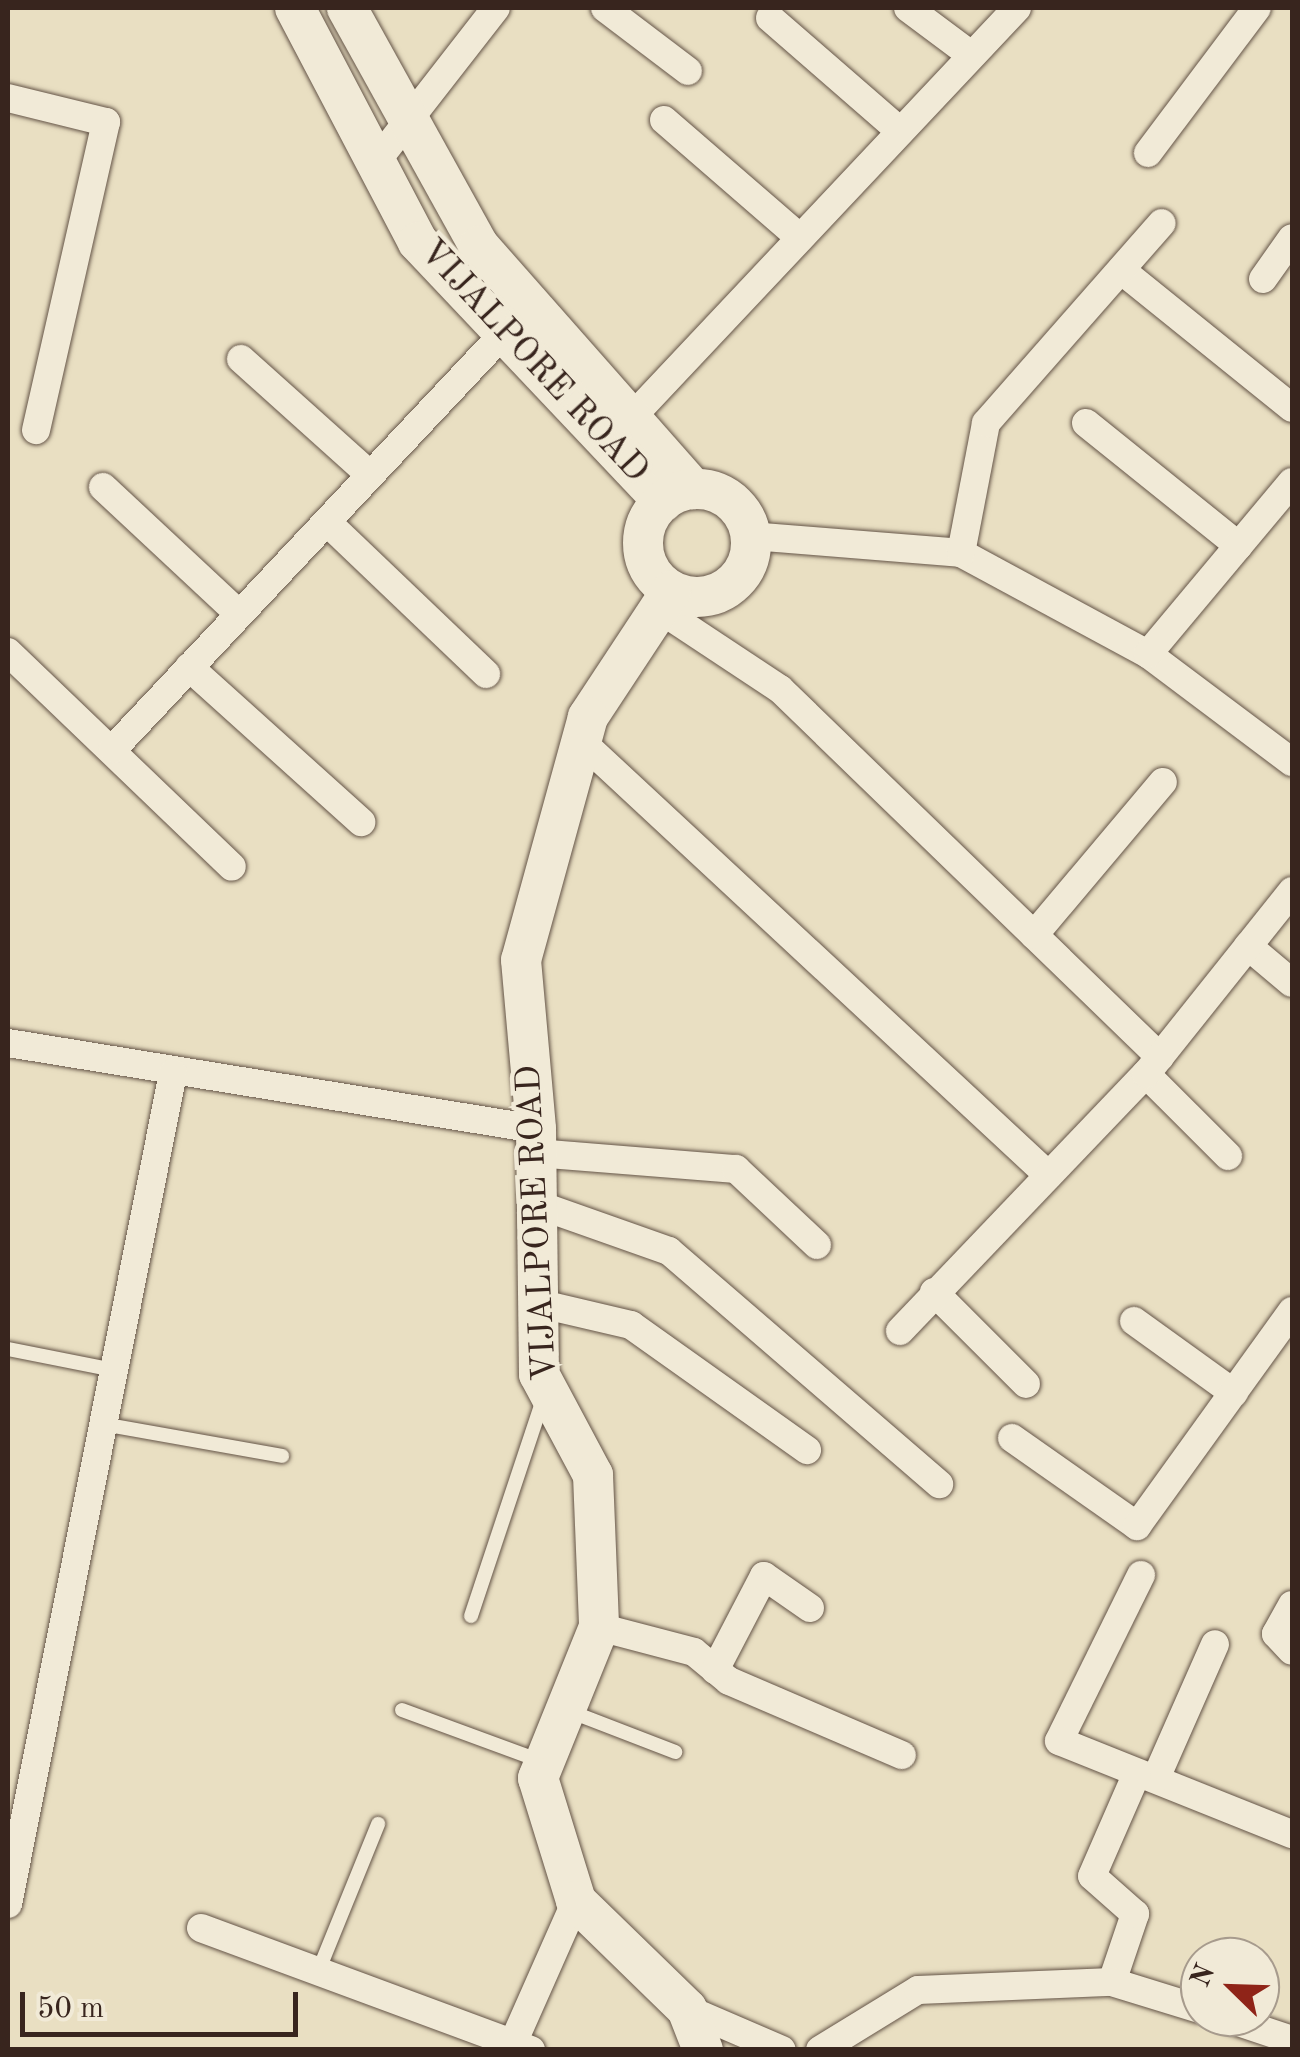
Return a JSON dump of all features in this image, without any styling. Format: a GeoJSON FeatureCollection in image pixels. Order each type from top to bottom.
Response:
{"type":"FeatureCollection","features":[{"type":"Feature","properties":{"kind":"main road","name":"VIJALPORE ROAD"},"geometry":{"type":"LineString","coordinates":[[295,8],[418,242],[504,334],[678,495],[725,496],[751,536]]}},
{"type":"Feature","properties":{"kind":"main road","name":"VIJALPORE ROAD"},"geometry":{"type":"LineString","coordinates":[[347,8],[479,246],[631,418],[678,495]]}},
{"type":"Feature","properties":{"kind":"main road","name":"VIJALPORE ROAD"},"geometry":{"type":"LineString","coordinates":[[678,495],[644,548],[664,600],[581,741],[521,960],[536,1141],[538,1303],[545,1394],[593,1475],[599,1627],[538,1778],[576,1901],[687,2009],[703,2050]]}},
{"type":"Feature","properties":{"kind":"main road"},"geometry":{"type":"LineString","coordinates":[[664,600],[704,597],[734,582],[751,536]]}},
{"type":"Feature","properties":{"kind":"street"},"geometry":{"type":"LineString","coordinates":[[376,162],[496,8]]}},
{"type":"Feature","properties":{"kind":"street"},"geometry":{"type":"LineString","coordinates":[[606,8],[688,71]]}},
{"type":"Feature","properties":{"kind":"street"},"geometry":{"type":"LineString","coordinates":[[908,8],[971,55]]}},
{"type":"Feature","properties":{"kind":"street"},"geometry":{"type":"LineString","coordinates":[[631,418],[1017,8]]}},
{"type":"Feature","properties":{"kind":"street"},"geometry":{"type":"LineString","coordinates":[[1148,153],[1257,8]]}},
{"type":"Feature","properties":{"kind":"street"},"geometry":{"type":"LineString","coordinates":[[770,18],[900,131]]}},
{"type":"Feature","properties":{"kind":"street"},"geometry":{"type":"LineString","coordinates":[[8,98],[106,122],[36,430]]}},
{"type":"Feature","properties":{"kind":"street"},"geometry":{"type":"LineString","coordinates":[[664,120],[800,238]]}},
{"type":"Feature","properties":{"kind":"street"},"geometry":{"type":"LineString","coordinates":[[961,554],[977,439],[1162,223]]}},
{"type":"Feature","properties":{"kind":"street"},"geometry":{"type":"LineString","coordinates":[[1262,280],[1292,238]]}},
{"type":"Feature","properties":{"kind":"street"},"geometry":{"type":"LineString","coordinates":[[1122,270],[1292,408]]}},
{"type":"Feature","properties":{"kind":"street"},"geometry":{"type":"LineString","coordinates":[[113,749],[504,334]]}},
{"type":"Feature","properties":{"kind":"street"},"geometry":{"type":"LineString","coordinates":[[241,359],[368,474]]}},
{"type":"Feature","properties":{"kind":"street"},"geometry":{"type":"LineString","coordinates":[[1086,423],[1239,546]]}},
{"type":"Feature","properties":{"kind":"street"},"geometry":{"type":"LineString","coordinates":[[1148,654],[1292,482]]}},
{"type":"Feature","properties":{"kind":"street"},"geometry":{"type":"LineString","coordinates":[[103,488],[239,614]]}},
{"type":"Feature","properties":{"kind":"street"},"geometry":{"type":"LineString","coordinates":[[327,522],[486,674]]}},
{"type":"Feature","properties":{"kind":"street"},"geometry":{"type":"LineString","coordinates":[[751,536],[961,554],[1148,654],[1292,762]]}},
{"type":"Feature","properties":{"kind":"street"},"geometry":{"type":"LineString","coordinates":[[664,600],[780,689],[1034,935],[1153,1066],[1228,1156]]}},
{"type":"Feature","properties":{"kind":"street"},"geometry":{"type":"LineString","coordinates":[[8,652],[232,866]]}},
{"type":"Feature","properties":{"kind":"street"},"geometry":{"type":"LineString","coordinates":[[189,668],[361,822]]}},
{"type":"Feature","properties":{"kind":"street"},"geometry":{"type":"LineString","coordinates":[[581,741],[1048,1175]]}},
{"type":"Feature","properties":{"kind":"street"},"geometry":{"type":"LineString","coordinates":[[1034,935],[1164,782]]}},
{"type":"Feature","properties":{"kind":"street"},"geometry":{"type":"LineString","coordinates":[[900,1331],[1153,1066],[1292,891]]}},
{"type":"Feature","properties":{"kind":"street"},"geometry":{"type":"LineString","coordinates":[[1248,946],[1292,983]]}},
{"type":"Feature","properties":{"kind":"street"},"geometry":{"type":"LineString","coordinates":[[8,1043],[536,1141],[736,1169],[818,1245]]}},
{"type":"Feature","properties":{"kind":"street"},"geometry":{"type":"LineString","coordinates":[[8,1904],[173,1073]]}},
{"type":"Feature","properties":{"kind":"street"},"geometry":{"type":"LineString","coordinates":[[536,1204],[669,1251],[938,1484]]}},
{"type":"Feature","properties":{"kind":"street"},"geometry":{"type":"LineString","coordinates":[[934,1292],[1026,1384]]}},
{"type":"Feature","properties":{"kind":"street"},"geometry":{"type":"LineString","coordinates":[[538,1303],[631,1325],[807,1450]]}},
{"type":"Feature","properties":{"kind":"street"},"geometry":{"type":"LineString","coordinates":[[1012,1438],[1137,1526],[1291,1317]]}},
{"type":"Feature","properties":{"kind":"street"},"geometry":{"type":"LineString","coordinates":[[1134,1321],[1234,1394]]}},
{"type":"Feature","properties":{"kind":"street"},"geometry":{"type":"LineString","coordinates":[[1141,1575],[1059,1741],[1292,1834]]}},
{"type":"Feature","properties":{"kind":"street"},"geometry":{"type":"LineString","coordinates":[[715,1670],[764,1576],[810,1608]]}},
{"type":"Feature","properties":{"kind":"street"},"geometry":{"type":"LineString","coordinates":[[1292,1605],[1276,1634],[1292,1651]]}},
{"type":"Feature","properties":{"kind":"street"},"geometry":{"type":"LineString","coordinates":[[599,1627],[694,1652],[715,1670],[902,1755]]}},
{"type":"Feature","properties":{"kind":"street"},"geometry":{"type":"LineString","coordinates":[[1112,1982],[1136,1914],[1092,1876],[1215,1644]]}},
{"type":"Feature","properties":{"kind":"street"},"geometry":{"type":"LineString","coordinates":[[201,1928],[522,2046],[576,1901]]}},
{"type":"Feature","properties":{"kind":"street"},"geometry":{"type":"LineString","coordinates":[[820,2050],[901,1993],[1112,1982],[1180,2003]]}},
{"type":"Feature","properties":{"kind":"street"},"geometry":{"type":"LineString","coordinates":[[687,2009],[782,2050]]}},
{"type":"Feature","properties":{"kind":"lane"},"geometry":{"type":"LineString","coordinates":[[8,1349],[114,1370]]}},
{"type":"Feature","properties":{"kind":"lane"},"geometry":{"type":"LineString","coordinates":[[471,1616],[545,1394]]}},
{"type":"Feature","properties":{"kind":"lane"},"geometry":{"type":"LineString","coordinates":[[103,1424],[282,1456]]}},
{"type":"Feature","properties":{"kind":"lane"},"geometry":{"type":"LineString","coordinates":[[402,1710],[544,1762]]}},
{"type":"Feature","properties":{"kind":"lane"},"geometry":{"type":"LineString","coordinates":[[566,1710],[675,1752]]}},
{"type":"Feature","properties":{"kind":"lane"},"geometry":{"type":"LineString","coordinates":[[318,1972],[378,1824]]}}]}
